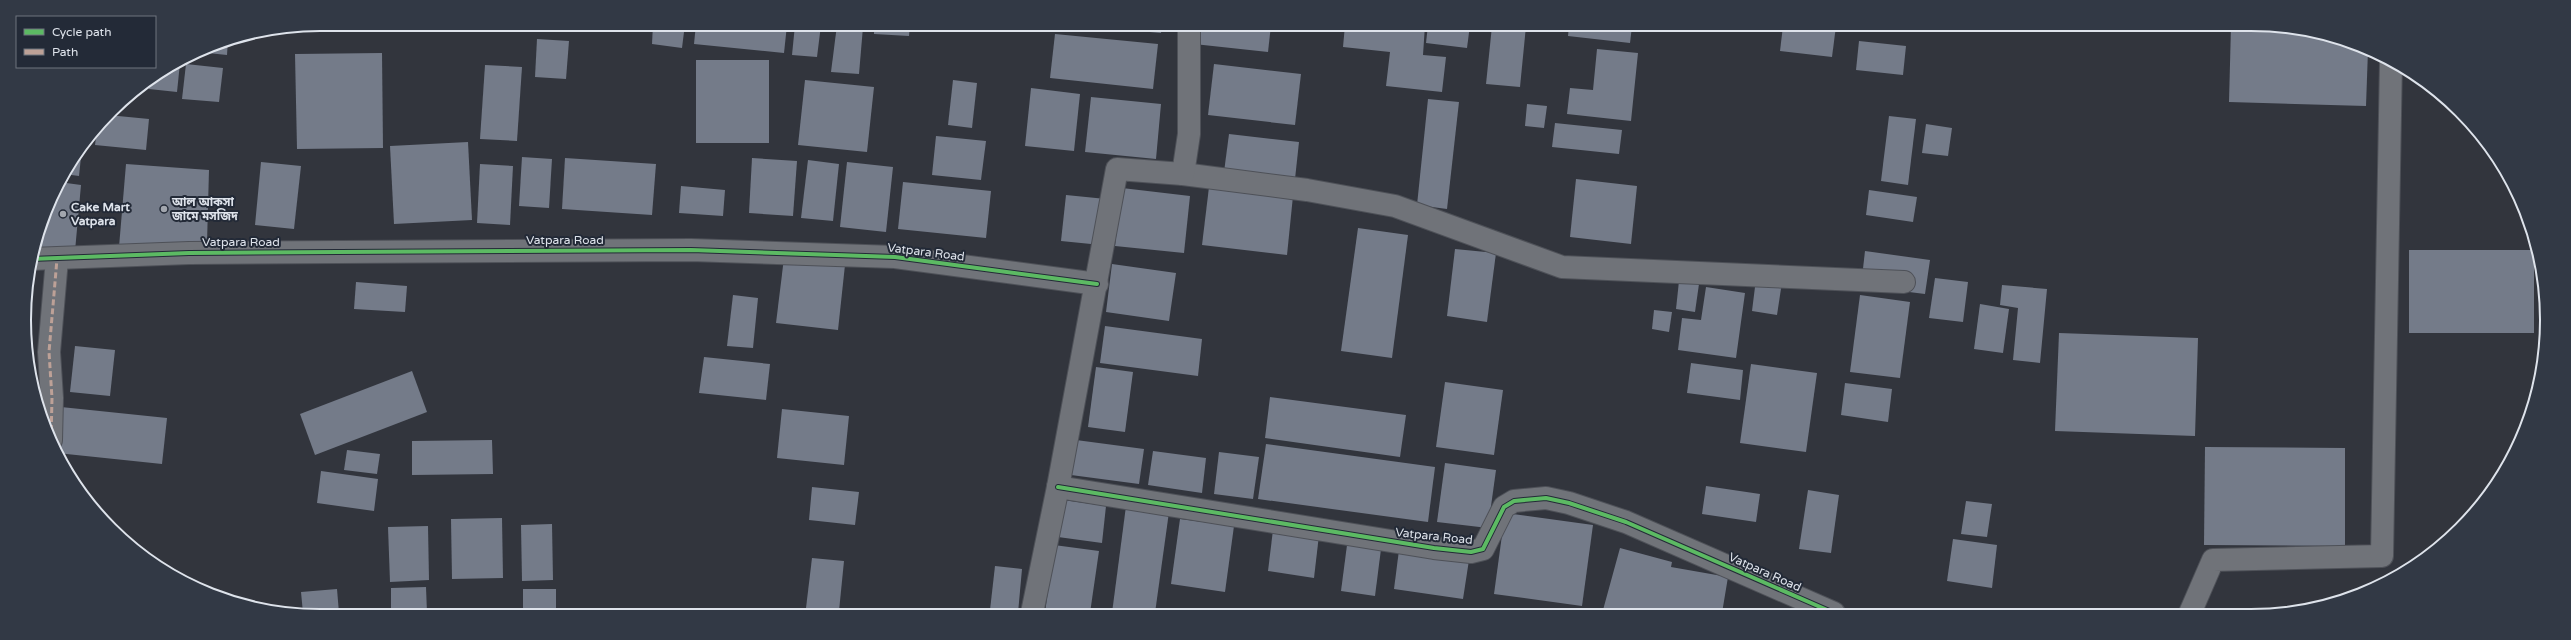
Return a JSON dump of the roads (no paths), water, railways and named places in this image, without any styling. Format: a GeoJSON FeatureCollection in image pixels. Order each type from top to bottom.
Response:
{"type":"FeatureCollection","features":[{"type":"Feature","properties":{"kind":"street"},"geometry":{"type":"LineString","coordinates":[[1183,174],[1189,134],[1189,31]]}},
{"type":"Feature","properties":{"kind":"street"},"geometry":{"type":"LineString","coordinates":[[2192,609],[2213,560],[2382,556],[2390,67]]}},
{"type":"Feature","properties":{"kind":"street"},"geometry":{"type":"LineString","coordinates":[[1033,609],[1097,284],[1117,169],[1183,174],[1307,190],[1395,206],[1562,267],[1904,282]]}},
{"type":"Feature","properties":{"kind":"street","name":"Vatpara Road"},"geometry":{"type":"LineString","coordinates":[[38,259],[189,253],[691,250],[896,257],[1097,284]]}},
{"type":"Feature","properties":{"kind":"street"},"geometry":{"type":"LineString","coordinates":[[51,427],[52,398],[49,352],[57,259]]}},
{"type":"Feature","properties":{"kind":"street","name":"Vatpara Road"},"geometry":{"type":"LineString","coordinates":[[1058,487],[1434,548],[1471,552],[1483,549],[1504,507],[1514,501],[1546,498],[1569,503],[1626,522],[1823,609]]}},
{"type":"Feature","properties":{"kind":"place","name":"আল আকসা জামে মসজিদ"},"geometry":{"type":"Point","coordinates":[164,209]}},
{"type":"Feature","properties":{"kind":"place","name":"Cake Mart Vatpara"},"geometry":{"type":"Point","coordinates":[63,214]}}]}
